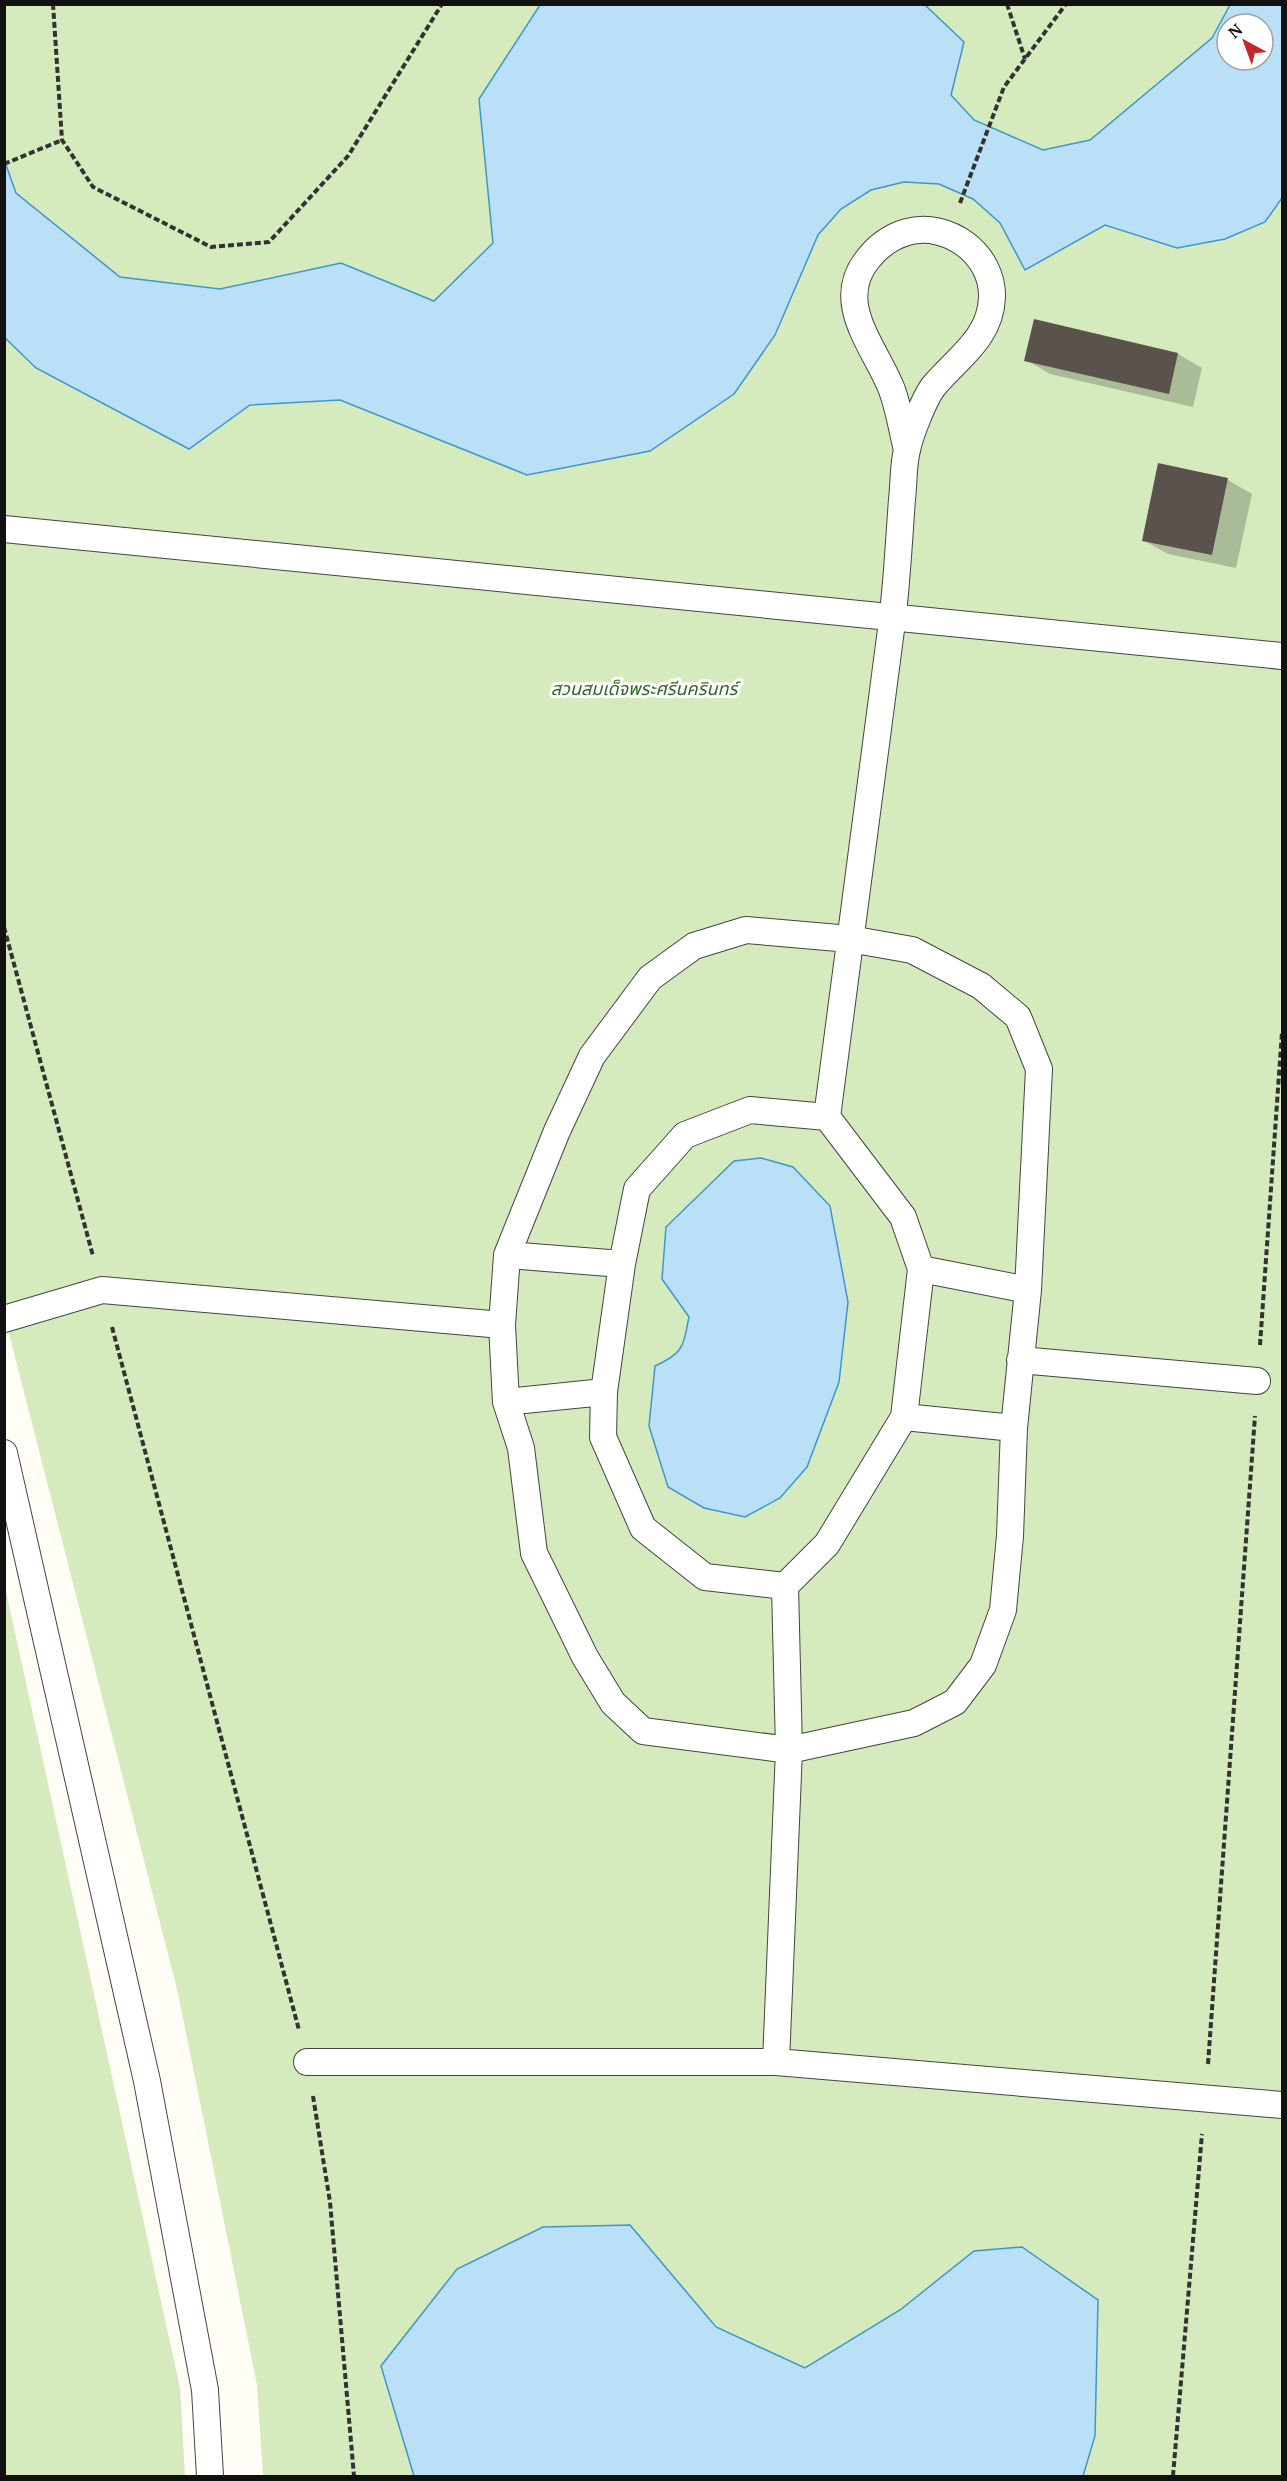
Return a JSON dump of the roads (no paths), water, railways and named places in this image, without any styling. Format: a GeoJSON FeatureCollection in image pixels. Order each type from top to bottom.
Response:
{"type":"FeatureCollection","features":[{"type":"Feature","properties":{"kind":"lane"},"geometry":{"type":"LineString","coordinates":[[776,2061],[789,1750],[784,1586],[827,1544],[904,1417],[921,1269],[903,1217],[827,1117],[892,617],[907,450],[930,390],[981,337],[990,316],[992,295],[987,273],[976,254],[960,240],[940,231],[917,230],[896,236],[877,248],[863,265],[855,287],[855,310],[862,332],[891,390],[907,450]]}},
{"type":"Feature","properties":{"kind":"lane"},"geometry":{"type":"LineString","coordinates":[[4,529],[1282,656]]}},
{"type":"Feature","properties":{"kind":"lane"},"geometry":{"type":"LineString","coordinates":[[746,930],[850,939],[912,950],[981,986],[1018,1017],[1039,1069],[1028,1290],[1014,1428],[1010,1536],[1003,1610],[983,1665],[955,1702],[914,1723],[789,1750],[643,1731],[613,1703],[585,1657],[534,1553],[521,1448],[506,1402],[502,1325],[507,1255],[557,1131],[592,1056],[650,978],[694,946],[746,930]]}},
{"type":"Feature","properties":{"kind":"lane"},"geometry":{"type":"LineString","coordinates":[[784,1586],[705,1577],[643,1528],[603,1437],[604,1392],[622,1264],[637,1189],[685,1135],[750,1110],[827,1117]]}},
{"type":"Feature","properties":{"kind":"lane"},"geometry":{"type":"LineString","coordinates":[[507,1255],[622,1264]]}},
{"type":"Feature","properties":{"kind":"lane"},"geometry":{"type":"LineString","coordinates":[[921,1269],[1028,1290]]}},
{"type":"Feature","properties":{"kind":"lane"},"geometry":{"type":"LineString","coordinates":[[4,1319],[102,1290],[502,1325]]}},
{"type":"Feature","properties":{"kind":"lane"},"geometry":{"type":"LineString","coordinates":[[1020,1360],[1257,1381]]}},
{"type":"Feature","properties":{"kind":"lane"},"geometry":{"type":"LineString","coordinates":[[506,1402],[604,1392]]}},
{"type":"Feature","properties":{"kind":"lane"},"geometry":{"type":"LineString","coordinates":[[904,1417],[1014,1428]]}},
{"type":"Feature","properties":{"kind":"lane"},"geometry":{"type":"LineString","coordinates":[[4,1453],[147,2081],[205,2390],[210,2476]]}},
{"type":"Feature","properties":{"kind":"lane"},"geometry":{"type":"LineString","coordinates":[[307,2062],[776,2061],[1282,2105]]}},
{"type":"Feature","properties":{"kind":"water"},"geometry":{"type":"Polygon","coordinates":[[[540,5],[925,5],[964,42],[951,95],[974,120],[1043,150],[1090,140],[1212,38],[1215,32],[1215,72],[1275,72],[1275,12],[1226,12],[1230,5],[1282,5],[1282,198],[1265,222],[1225,239],[1177,248],[1105,225],[1025,270],[1000,223],[973,199],[939,184],[904,182],[871,190],[841,209],[818,235],[775,335],[734,394],[650,451],[527,475],[340,400],[250,405],[189,449],[36,368],[5,338],[5,162],[16,193],[120,277],[220,289],[341,263],[434,301],[493,243],[479,99],[540,5]]]}},
{"type":"Feature","properties":{"kind":"water"},"geometry":{"type":"Polygon","coordinates":[[[761,1158],[793,1167],[830,1206],[848,1302],[839,1382],[807,1467],[780,1498],[745,1517],[704,1508],[668,1487],[649,1426],[655,1366],[672,1357],[681,1348],[689,1317],[662,1279],[666,1227],[734,1161],[761,1158]]]}},
{"type":"Feature","properties":{"kind":"water"},"geometry":{"type":"Polygon","coordinates":[[[630,2225],[716,2327],[805,2368],[900,2310],[974,2251],[1022,2247],[1098,2300],[1095,2436],[1083,2476],[414,2476],[381,2366],[457,2269],[543,2227],[630,2225]]]}},
{"type":"Feature","properties":{"kind":"park label","name":"สวนสมเด็จพระศรีนครินทร์"},"geometry":{"type":"Point","coordinates":[644,689]}}]}
